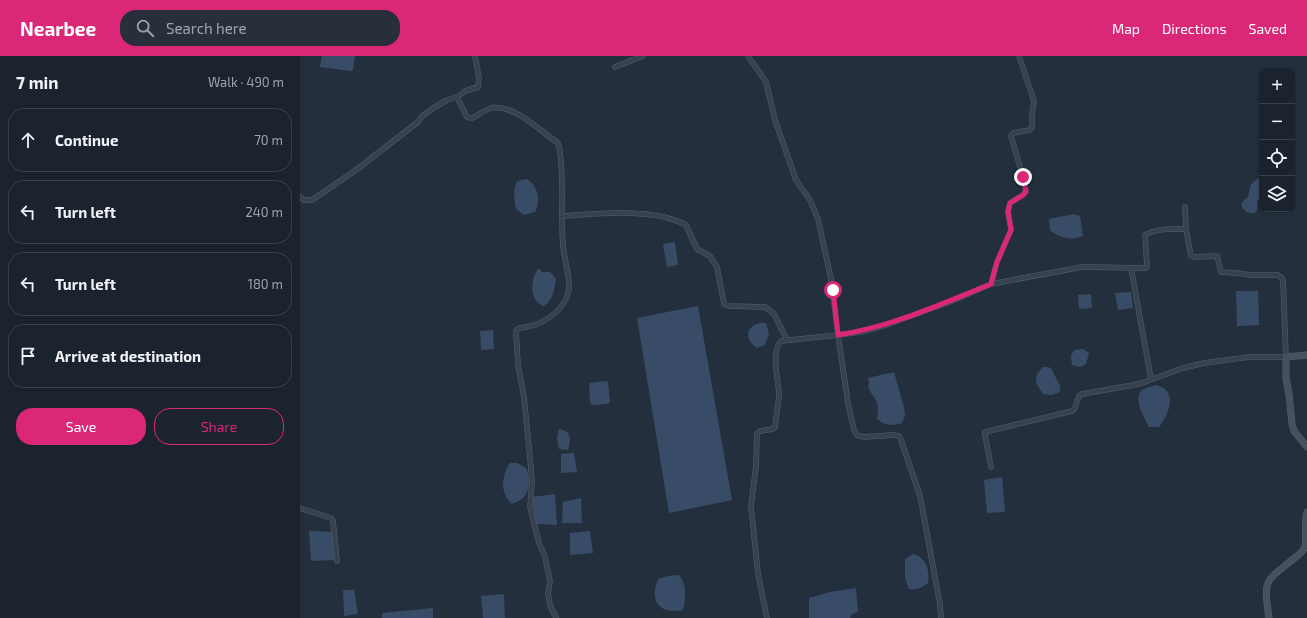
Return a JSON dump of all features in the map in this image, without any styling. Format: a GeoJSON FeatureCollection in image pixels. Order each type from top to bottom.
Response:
{"type":"FeatureCollection","features":[{"type":"Feature","properties":{"kind":"main road"},"geometry":{"type":"LineString","coordinates":[[1307,355],[1286,358],[1286,378],[1292,424],[1294,431],[1307,447]]}},
{"type":"Feature","properties":{"kind":"main road"},"geometry":{"type":"LineString","coordinates":[[1269,618],[1266,592],[1268,583],[1271,577],[1300,554],[1305,546],[1305,518],[1307,512]]}},
{"type":"Feature","properties":{"kind":"street"},"geometry":{"type":"LineString","coordinates":[[300,198],[304,200],[312,200],[356,170],[435,107],[447,100],[457,97],[466,90],[478,87],[479,84],[475,56]]}},
{"type":"Feature","properties":{"kind":"street"},"geometry":{"type":"LineString","coordinates":[[615,67],[643,56]]}},
{"type":"Feature","properties":{"kind":"street"},"geometry":{"type":"LineString","coordinates":[[748,56],[766,82],[775,120],[796,180],[810,200],[818,219],[831,279],[848,402],[854,430],[857,435],[864,437],[894,435],[899,436],[901,440],[920,496],[940,604],[941,618]]}},
{"type":"Feature","properties":{"kind":"street"},"geometry":{"type":"LineString","coordinates":[[991,284],[997,262],[1011,230],[1008,211],[1010,203],[1026,192],[1011,136],[1013,133],[1030,130],[1032,127],[1034,101],[1020,56]]}},
{"type":"Feature","properties":{"kind":"street"},"geometry":{"type":"LineString","coordinates":[[457,97],[467,117],[472,118],[490,108],[509,110],[536,126],[558,143],[560,149],[563,245],[569,288],[568,294],[560,307],[548,320],[529,327],[519,328],[516,331],[518,365],[524,397],[530,455],[532,483],[530,507],[550,581],[548,594],[550,606],[556,618]]}},
{"type":"Feature","properties":{"kind":"street"},"geometry":{"type":"LineString","coordinates":[[991,467],[985,432],[988,430],[1072,411],[1076,408],[1079,396],[1082,394],[1139,384],[1183,368],[1211,362],[1249,357],[1286,358],[1283,280],[1281,277],[1221,272],[1217,256],[1191,256],[1186,229],[1185,207]]}},
{"type":"Feature","properties":{"kind":"street"},"geometry":{"type":"LineString","coordinates":[[563,216],[639,214],[668,219],[686,225],[697,249],[710,256],[717,267],[724,304],[729,306],[765,307],[774,314],[787,340]]}},
{"type":"Feature","properties":{"kind":"street"},"geometry":{"type":"LineString","coordinates":[[767,618],[758,574],[751,506],[756,466],[757,434],[760,431],[774,429],[775,427],[779,394],[776,350],[781,341],[861,332],[886,325],[952,301],[991,284],[1082,267],[1144,268],[1148,266],[1146,234],[1163,230],[1186,229]]}},
{"type":"Feature","properties":{"kind":"street"},"geometry":{"type":"LineString","coordinates":[[1131,268],[1151,379]]}},
{"type":"Feature","properties":{"kind":"street"},"geometry":{"type":"LineString","coordinates":[[300,508],[333,520],[338,561]]}},
{"type":"Feature","properties":{"kind":"water"},"geometry":{"type":"Polygon","coordinates":[[[322,56],[355,56],[353,70],[320,67],[322,56]]]}},
{"type":"Feature","properties":{"kind":"water"},"geometry":{"type":"Polygon","coordinates":[[[1259,178],[1259,200],[1257,201],[1257,210],[1255,213],[1248,212],[1241,204],[1248,197],[1251,184],[1259,178]]]}},
{"type":"Feature","properties":{"kind":"water"},"geometry":{"type":"Polygon","coordinates":[[[527,179],[536,189],[538,203],[535,212],[524,215],[516,209],[514,191],[517,181],[527,179]]]}},
{"type":"Feature","properties":{"kind":"water"},"geometry":{"type":"Polygon","coordinates":[[[1074,214],[1080,216],[1083,236],[1079,238],[1066,238],[1057,235],[1050,230],[1049,219],[1074,214]]]}},
{"type":"Feature","properties":{"kind":"water"},"geometry":{"type":"Polygon","coordinates":[[[674,242],[678,265],[667,267],[663,244],[674,242]]]}},
{"type":"Feature","properties":{"kind":"water"},"geometry":{"type":"Polygon","coordinates":[[[538,269],[542,272],[550,272],[556,279],[552,297],[544,306],[539,304],[536,300],[532,290],[533,278],[538,269]]]}},
{"type":"Feature","properties":{"kind":"water"},"geometry":{"type":"Polygon","coordinates":[[[1236,291],[1258,291],[1259,325],[1237,326],[1236,291]]]}},
{"type":"Feature","properties":{"kind":"water"},"geometry":{"type":"Polygon","coordinates":[[[1131,292],[1133,308],[1118,310],[1115,293],[1131,292]]]}},
{"type":"Feature","properties":{"kind":"water"},"geometry":{"type":"Polygon","coordinates":[[[1091,294],[1092,308],[1079,309],[1078,295],[1091,294]]]}},
{"type":"Feature","properties":{"kind":"water"},"geometry":{"type":"Polygon","coordinates":[[[698,306],[732,500],[669,513],[637,318],[698,306]]]}},
{"type":"Feature","properties":{"kind":"water"},"geometry":{"type":"Polygon","coordinates":[[[760,323],[766,323],[769,334],[765,345],[757,348],[748,338],[748,334],[751,327],[760,323]]]}},
{"type":"Feature","properties":{"kind":"water"},"geometry":{"type":"Polygon","coordinates":[[[493,330],[494,349],[481,350],[480,331],[493,330]]]}},
{"type":"Feature","properties":{"kind":"water"},"geometry":{"type":"Polygon","coordinates":[[[1083,349],[1089,353],[1086,364],[1080,367],[1072,365],[1071,356],[1074,350],[1083,349]]]}},
{"type":"Feature","properties":{"kind":"water"},"geometry":{"type":"Polygon","coordinates":[[[1043,367],[1051,368],[1060,386],[1060,392],[1052,395],[1043,394],[1036,383],[1037,374],[1043,367]]]}},
{"type":"Feature","properties":{"kind":"water"},"geometry":{"type":"Polygon","coordinates":[[[894,372],[904,407],[905,416],[902,423],[889,425],[877,419],[877,404],[868,386],[868,378],[894,372]]]}},
{"type":"Feature","properties":{"kind":"water"},"geometry":{"type":"Polygon","coordinates":[[[607,381],[610,402],[607,404],[592,405],[590,402],[589,383],[607,381]]]}},
{"type":"Feature","properties":{"kind":"water"},"geometry":{"type":"Polygon","coordinates":[[[1157,385],[1164,388],[1168,393],[1170,403],[1167,414],[1159,427],[1149,427],[1140,407],[1139,397],[1140,393],[1144,389],[1157,385]]]}},
{"type":"Feature","properties":{"kind":"water"},"geometry":{"type":"Polygon","coordinates":[[[559,429],[563,430],[570,436],[568,450],[559,449],[557,438],[559,429]]]}},
{"type":"Feature","properties":{"kind":"water"},"geometry":{"type":"Polygon","coordinates":[[[574,453],[577,472],[561,473],[561,454],[574,453]]]}},
{"type":"Feature","properties":{"kind":"water"},"geometry":{"type":"Polygon","coordinates":[[[510,463],[517,463],[526,468],[529,479],[529,487],[526,495],[522,499],[512,504],[505,494],[503,484],[505,473],[510,463]]]}},
{"type":"Feature","properties":{"kind":"water"},"geometry":{"type":"Polygon","coordinates":[[[1002,477],[1005,512],[987,513],[984,480],[1002,477]]]}},
{"type":"Feature","properties":{"kind":"water"},"geometry":{"type":"Polygon","coordinates":[[[555,494],[557,525],[536,524],[532,497],[555,494]]]}},
{"type":"Feature","properties":{"kind":"water"},"geometry":{"type":"Polygon","coordinates":[[[581,498],[582,523],[562,523],[563,502],[581,498]]]}},
{"type":"Feature","properties":{"kind":"water"},"geometry":{"type":"Polygon","coordinates":[[[310,531],[332,532],[335,558],[333,560],[311,560],[310,531]]]}},
{"type":"Feature","properties":{"kind":"water"},"geometry":{"type":"Polygon","coordinates":[[[590,531],[593,553],[570,555],[570,533],[590,531]]]}},
{"type":"Feature","properties":{"kind":"water"},"geometry":{"type":"Polygon","coordinates":[[[913,554],[924,561],[928,569],[928,583],[919,588],[909,589],[905,579],[905,559],[913,554]]]}},
{"type":"Feature","properties":{"kind":"water"},"geometry":{"type":"Polygon","coordinates":[[[679,575],[685,587],[683,610],[675,611],[662,608],[658,605],[655,594],[658,579],[679,575]]]}},
{"type":"Feature","properties":{"kind":"water"},"geometry":{"type":"Polygon","coordinates":[[[856,588],[858,612],[852,614],[850,618],[809,618],[809,598],[830,592],[856,588]]]}},
{"type":"Feature","properties":{"kind":"water"},"geometry":{"type":"Polygon","coordinates":[[[343,590],[354,590],[358,614],[344,616],[343,590]]]}},
{"type":"Feature","properties":{"kind":"water"},"geometry":{"type":"Polygon","coordinates":[[[504,594],[505,618],[483,618],[481,596],[504,594]]]}},
{"type":"Feature","properties":{"kind":"water"},"geometry":{"type":"Polygon","coordinates":[[[433,608],[433,618],[382,618],[382,613],[433,608]]]}},
{"type":"Feature","properties":{"kind":"route"},"geometry":{"type":"LineString","coordinates":[[833,290],[838,335],[861,332],[886,325],[952,301],[991,284],[997,262],[1011,230],[1008,211],[1010,203],[1026,192],[1023,177]]}}]}
